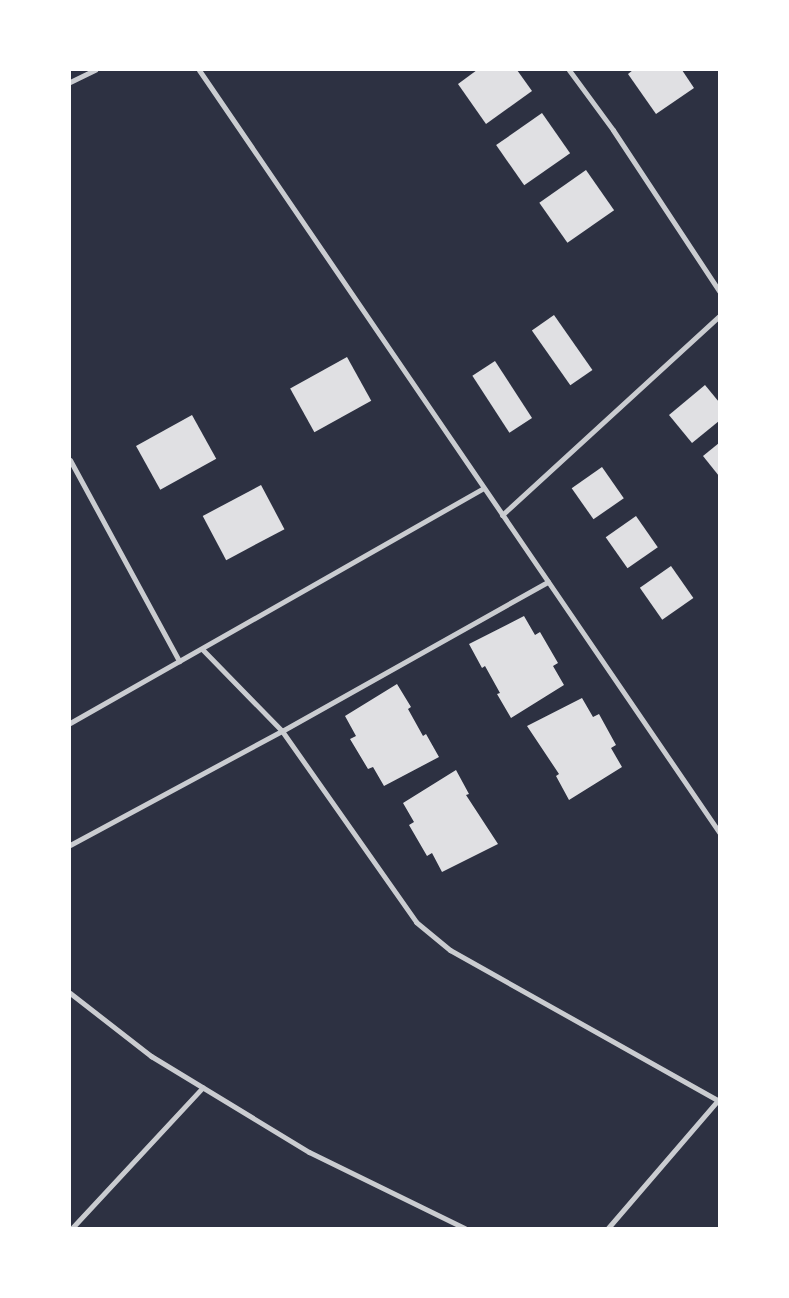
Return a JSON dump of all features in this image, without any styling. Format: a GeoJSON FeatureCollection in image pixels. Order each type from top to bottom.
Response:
{"type":"FeatureCollection","features":[{"type":"Feature","properties":{"kind":"street"},"geometry":{"type":"LineString","coordinates":[[70,82],[95,70]]}},
{"type":"Feature","properties":{"kind":"street"},"geometry":{"type":"LineString","coordinates":[[199,70],[719,832]]}},
{"type":"Feature","properties":{"kind":"street"},"geometry":{"type":"LineString","coordinates":[[569,70],[613,130],[719,291]]}},
{"type":"Feature","properties":{"kind":"street"},"geometry":{"type":"LineString","coordinates":[[502,515],[719,316]]}},
{"type":"Feature","properties":{"kind":"street"},"geometry":{"type":"LineString","coordinates":[[70,460],[179,661]]}},
{"type":"Feature","properties":{"kind":"street"},"geometry":{"type":"LineString","coordinates":[[70,723],[483,488]]}},
{"type":"Feature","properties":{"kind":"street"},"geometry":{"type":"LineString","coordinates":[[70,845],[282,731],[548,582]]}},
{"type":"Feature","properties":{"kind":"street"},"geometry":{"type":"LineString","coordinates":[[202,649],[282,731],[416,922],[450,950],[718,1099],[608,1228]]}},
{"type":"Feature","properties":{"kind":"street"},"geometry":{"type":"LineString","coordinates":[[70,993],[151,1056],[309,1152],[464,1228]]}},
{"type":"Feature","properties":{"kind":"street"},"geometry":{"type":"LineString","coordinates":[[72,1228],[203,1087]]}},
{"type":"Feature","properties":{"kind":"building"},"geometry":{"type":"Polygon","coordinates":[[[477,70],[517,70],[532,91],[486,124],[458,84],[477,70]]]}},
{"type":"Feature","properties":{"kind":"building"},"geometry":{"type":"Polygon","coordinates":[[[633,70],[682,70],[694,88],[656,114],[628,74],[633,70]]]}},
{"type":"Feature","properties":{"kind":"building"},"geometry":{"type":"Polygon","coordinates":[[[542,113],[570,153],[524,185],[496,145],[542,113]]]}},
{"type":"Feature","properties":{"kind":"building"},"geometry":{"type":"Polygon","coordinates":[[[586,170],[614,210],[567,243],[539,203],[586,170]]]}},
{"type":"Feature","properties":{"kind":"building"},"geometry":{"type":"Polygon","coordinates":[[[554,315],[592,370],[570,385],[532,330],[554,315]]]}},
{"type":"Feature","properties":{"kind":"building"},"geometry":{"type":"Polygon","coordinates":[[[347,357],[371,401],[314,432],[290,389],[347,357]]]}},
{"type":"Feature","properties":{"kind":"building"},"geometry":{"type":"Polygon","coordinates":[[[495,361],[532,418],[509,433],[472,376],[495,361]]]}},
{"type":"Feature","properties":{"kind":"building"},"geometry":{"type":"Polygon","coordinates":[[[705,385],[719,402],[719,421],[692,443],[669,415],[705,385]]]}},
{"type":"Feature","properties":{"kind":"building"},"geometry":{"type":"Polygon","coordinates":[[[192,415],[216,459],[160,490],[136,446],[192,415]]]}},
{"type":"Feature","properties":{"kind":"building"},"geometry":{"type":"Polygon","coordinates":[[[719,443],[719,476],[703,456],[719,443]]]}},
{"type":"Feature","properties":{"kind":"building"},"geometry":{"type":"Polygon","coordinates":[[[602,467],[624,498],[593,519],[572,488],[602,467]]]}},
{"type":"Feature","properties":{"kind":"building"},"geometry":{"type":"Polygon","coordinates":[[[261,485],[284,529],[226,560],[203,516],[261,485]]]}},
{"type":"Feature","properties":{"kind":"building"},"geometry":{"type":"Polygon","coordinates":[[[636,516],[658,547],[627,568],[606,537],[636,516]]]}},
{"type":"Feature","properties":{"kind":"building"},"geometry":{"type":"Polygon","coordinates":[[[671,566],[693,598],[662,620],[640,588],[671,566]]]}},
{"type":"Feature","properties":{"kind":"building"},"geometry":{"type":"Polygon","coordinates":[[[524,616],[535,635],[540,632],[558,663],[553,666],[564,685],[511,718],[497,694],[500,693],[485,666],[482,668],[469,644],[524,616]]]}},
{"type":"Feature","properties":{"kind":"building"},"geometry":{"type":"Polygon","coordinates":[[[397,684],[411,707],[408,709],[423,736],[426,734],[439,757],[384,786],[373,767],[368,769],[350,739],[356,736],[345,716],[397,684]]]}},
{"type":"Feature","properties":{"kind":"building"},"geometry":{"type":"Polygon","coordinates":[[[582,698],[593,717],[599,714],[616,745],[611,748],[622,767],[569,800],[556,776],[559,774],[527,726],[582,698]]]}},
{"type":"Feature","properties":{"kind":"building"},"geometry":{"type":"Polygon","coordinates":[[[456,770],[469,794],[466,795],[498,844],[442,872],[432,853],[427,856],[409,825],[414,822],[403,803],[456,770]]]}}]}
